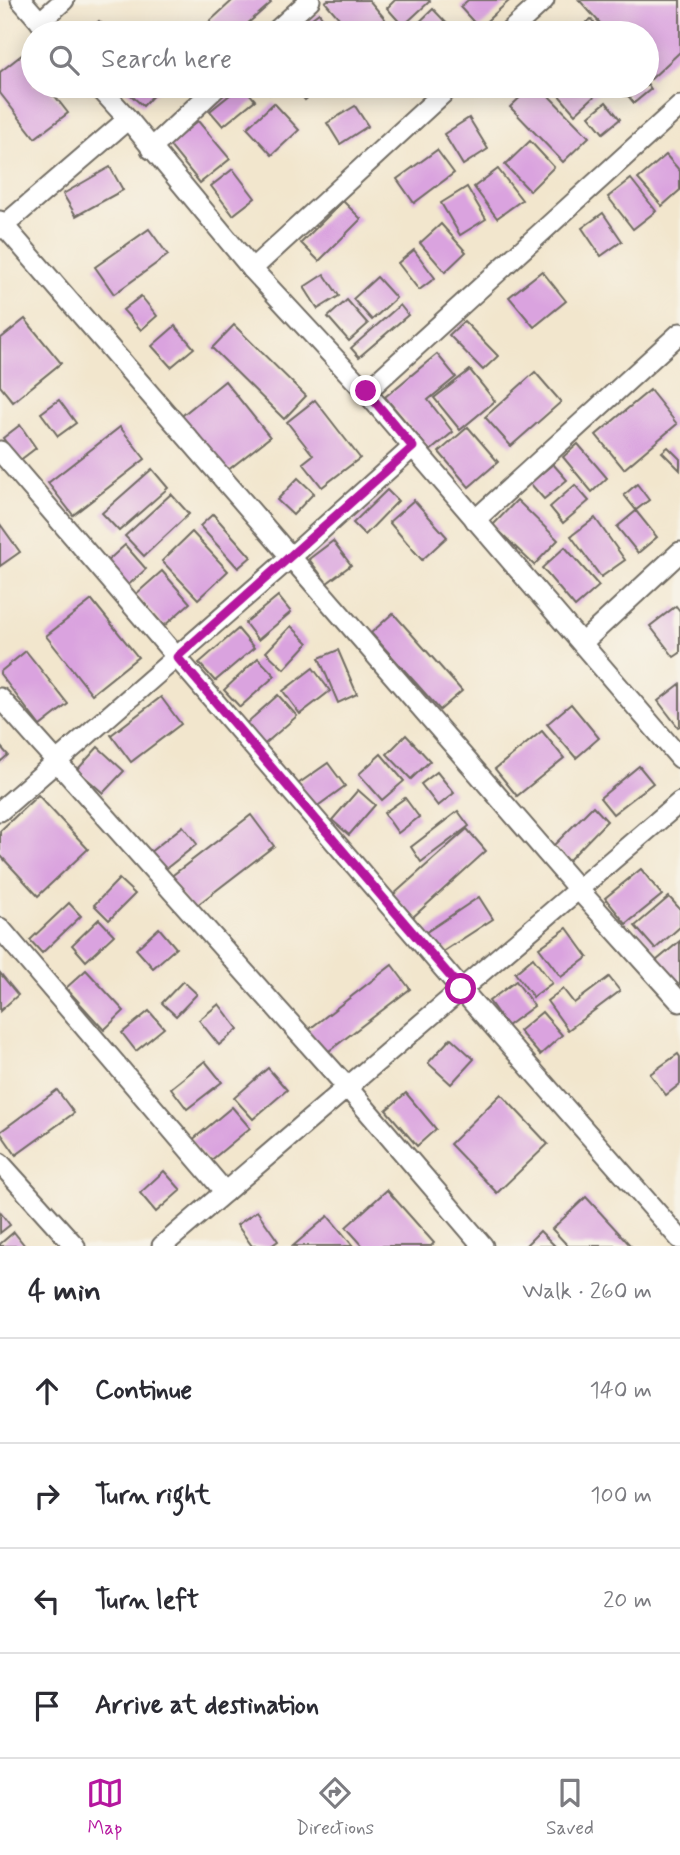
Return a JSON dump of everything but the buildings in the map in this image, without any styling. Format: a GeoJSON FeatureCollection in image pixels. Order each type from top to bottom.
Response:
{"type":"FeatureCollection","features":[{"type":"Feature","properties":{"kind":"street"},"geometry":{"type":"LineString","coordinates":[[21,0],[39,21]]}},
{"type":"Feature","properties":{"kind":"street"},"geometry":{"type":"LineString","coordinates":[[50,21],[64,0]]}},
{"type":"Feature","properties":{"kind":"street"},"geometry":{"type":"LineString","coordinates":[[287,21],[310,0]]}},
{"type":"Feature","properties":{"kind":"street"},"geometry":{"type":"LineString","coordinates":[[521,21],[544,0]]}},
{"type":"Feature","properties":{"kind":"street"},"geometry":{"type":"LineString","coordinates":[[109,98],[252,269],[366,391],[680,758]]}},
{"type":"Feature","properties":{"kind":"street"},"geometry":{"type":"LineString","coordinates":[[151,149],[205,98]]}},
{"type":"Feature","properties":{"kind":"street"},"geometry":{"type":"LineString","coordinates":[[252,269],[438,98]]}},
{"type":"Feature","properties":{"kind":"street"},"geometry":{"type":"LineString","coordinates":[[366,391],[680,106]]}},
{"type":"Feature","properties":{"kind":"street"},"geometry":{"type":"LineString","coordinates":[[128,119],[1,225],[578,889],[680,1002]]}},
{"type":"Feature","properties":{"kind":"street"},"geometry":{"type":"LineString","coordinates":[[475,520],[680,333]]}},
{"type":"Feature","properties":{"kind":"street"},"geometry":{"type":"LineString","coordinates":[[0,811],[413,447]]}},
{"type":"Feature","properties":{"kind":"street"},"geometry":{"type":"LineString","coordinates":[[0,451],[461,989],[680,1239]]}},
{"type":"Feature","properties":{"kind":"street"},"geometry":{"type":"LineString","coordinates":[[582,643],[680,552]]}},
{"type":"Feature","properties":{"kind":"street"},"geometry":{"type":"LineString","coordinates":[[0,698],[348,1087],[484,1246]]}},
{"type":"Feature","properties":{"kind":"street"},"geometry":{"type":"LineString","coordinates":[[162,1246],[680,802]]}},
{"type":"Feature","properties":{"kind":"street"},"geometry":{"type":"LineString","coordinates":[[0,928],[225,1192]]}},
{"type":"Feature","properties":{"kind":"street"},"geometry":{"type":"LineString","coordinates":[[0,1163],[75,1246]]}},
{"type":"Feature","properties":{"kind":"route"},"geometry":{"type":"LineString","coordinates":[[366,391],[413,447],[177,657],[461,989]]}}]}
